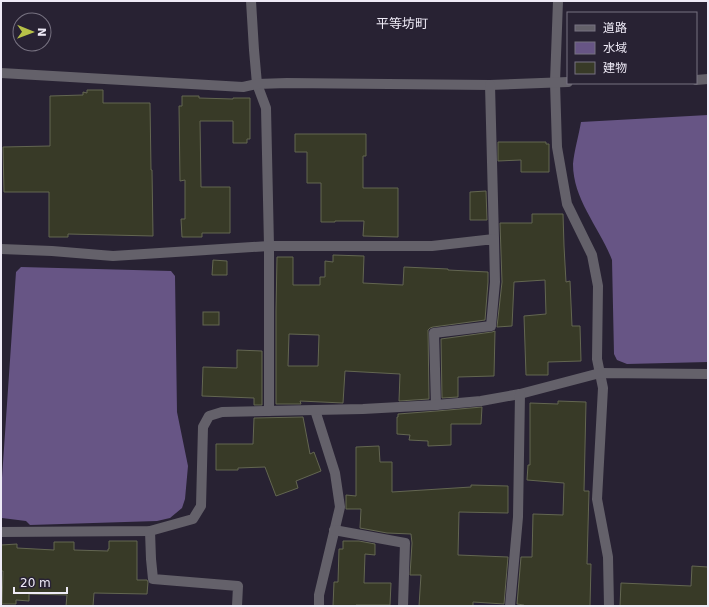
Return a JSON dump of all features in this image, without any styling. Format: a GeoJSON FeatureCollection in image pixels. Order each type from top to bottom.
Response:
{"type":"FeatureCollection","features":[{"type":"Feature","properties":{"kind":"street"},"geometry":{"type":"LineString","coordinates":[[252,1],[257,84],[266,108],[269,246],[269,411]]}},
{"type":"Feature","properties":{"kind":"street"},"geometry":{"type":"LineString","coordinates":[[558,1],[555,82],[557,147],[567,204],[592,255],[598,286],[597,359],[603,388],[597,499],[608,557],[609,606]]}},
{"type":"Feature","properties":{"kind":"street"},"geometry":{"type":"LineString","coordinates":[[1,73],[243,87],[257,84],[287,82],[490,85],[567,82]]}},
{"type":"Feature","properties":{"kind":"street"},"geometry":{"type":"LineString","coordinates":[[697,80],[708,79]]}},
{"type":"Feature","properties":{"kind":"street"},"geometry":{"type":"LineString","coordinates":[[436,405],[434,333],[491,326],[495,282],[490,85]]}},
{"type":"Feature","properties":{"kind":"street"},"geometry":{"type":"LineString","coordinates":[[1,249],[113,256],[269,246],[432,246],[494,239]]}},
{"type":"Feature","properties":{"kind":"street"},"geometry":{"type":"LineString","coordinates":[[1,532],[150,531],[193,519],[201,506],[203,427],[209,416],[222,412],[363,409],[481,402],[520,394],[600,373],[708,374]]}},
{"type":"Feature","properties":{"kind":"street"},"geometry":{"type":"LineString","coordinates":[[510,606],[518,518],[520,394]]}},
{"type":"Feature","properties":{"kind":"street"},"geometry":{"type":"LineString","coordinates":[[315,410],[336,473],[340,507],[319,595],[318,606]]}},
{"type":"Feature","properties":{"kind":"street"},"geometry":{"type":"LineString","coordinates":[[334,530],[405,543],[402,606]]}},
{"type":"Feature","properties":{"kind":"street"},"geometry":{"type":"LineString","coordinates":[[150,531],[151,560],[154,579],[238,586],[237,606]]}},
{"type":"Feature","properties":{"kind":"water"},"geometry":{"type":"Polygon","coordinates":[[[708,115],[708,362],[627,364],[617,360],[614,354],[612,260],[582,202],[574,177],[573,164],[581,122],[708,115]]]}},
{"type":"Feature","properties":{"kind":"water"},"geometry":{"type":"Polygon","coordinates":[[[21,267],[171,271],[175,276],[177,412],[188,466],[185,499],[182,508],[170,518],[157,521],[30,525],[26,521],[2,518],[1,492],[16,272],[21,267]]]}},
{"type":"Feature","properties":{"kind":"building"},"geometry":{"type":"Polygon","coordinates":[[[87,90],[103,90],[103,103],[150,103],[153,236],[68,234],[68,237],[49,237],[49,192],[4,192],[3,147],[50,146],[50,96],[83,95],[83,92],[87,93],[87,90]]]}},
{"type":"Feature","properties":{"kind":"building"},"geometry":{"type":"Polygon","coordinates":[[[182,96],[233,99],[250,98],[250,139],[247,139],[247,143],[233,143],[233,121],[200,121],[201,187],[230,187],[230,233],[202,233],[202,237],[182,237],[181,219],[185,219],[185,180],[180,181],[179,106],[182,106],[182,96]]]}},
{"type":"Feature","properties":{"kind":"building"},"geometry":{"type":"Polygon","coordinates":[[[295,134],[366,134],[366,156],[363,156],[363,188],[398,188],[398,237],[363,236],[364,221],[321,222],[321,183],[307,183],[307,152],[295,152],[295,134]]]}},
{"type":"Feature","properties":{"kind":"building"},"geometry":{"type":"Polygon","coordinates":[[[498,142],[546,142],[546,144],[549,144],[549,172],[521,172],[521,160],[498,161],[498,142]]]}},
{"type":"Feature","properties":{"kind":"building"},"geometry":{"type":"Polygon","coordinates":[[[486,191],[487,220],[470,220],[470,192],[486,191]]]}},
{"type":"Feature","properties":{"kind":"building"},"geometry":{"type":"Polygon","coordinates":[[[532,214],[563,214],[566,282],[570,281],[572,326],[580,326],[581,361],[548,362],[548,375],[526,375],[524,316],[546,314],[545,280],[514,282],[512,326],[497,327],[502,282],[500,223],[532,223],[532,214]]]}},
{"type":"Feature","properties":{"kind":"building"},"geometry":{"type":"Polygon","coordinates":[[[333,255],[364,256],[363,283],[403,285],[404,267],[488,272],[485,320],[433,327],[428,330],[429,399],[399,401],[400,374],[345,371],[343,403],[300,401],[301,404],[276,404],[277,257],[293,257],[293,285],[320,285],[320,277],[325,277],[325,261],[333,262],[333,255]],[[289,334],[288,366],[318,366],[319,335],[289,334]]]}},
{"type":"Feature","properties":{"kind":"building"},"geometry":{"type":"Polygon","coordinates":[[[213,260],[227,261],[227,275],[212,275],[213,260]]]}},
{"type":"Feature","properties":{"kind":"building"},"geometry":{"type":"Polygon","coordinates":[[[203,312],[219,312],[219,325],[203,325],[203,312]]]}},
{"type":"Feature","properties":{"kind":"building"},"geometry":{"type":"Polygon","coordinates":[[[495,331],[494,376],[458,377],[458,397],[442,398],[441,339],[495,331]]]}},
{"type":"Feature","properties":{"kind":"building"},"geometry":{"type":"Polygon","coordinates":[[[237,350],[262,351],[262,405],[254,405],[254,398],[202,396],[203,367],[237,368],[237,350]]]}},
{"type":"Feature","properties":{"kind":"building"},"geometry":{"type":"Polygon","coordinates":[[[558,401],[586,402],[584,491],[589,491],[587,564],[591,564],[590,606],[524,606],[517,604],[521,557],[532,557],[533,514],[563,515],[564,483],[527,480],[528,465],[530,465],[530,403],[558,404],[558,401]]]}},
{"type":"Feature","properties":{"kind":"building"},"geometry":{"type":"Polygon","coordinates":[[[482,407],[481,424],[451,424],[451,445],[428,446],[428,441],[409,440],[410,435],[397,434],[398,414],[482,407]]]}},
{"type":"Feature","properties":{"kind":"building"},"geometry":{"type":"Polygon","coordinates":[[[303,417],[310,454],[314,452],[321,471],[296,481],[298,488],[276,496],[265,467],[238,468],[238,470],[216,470],[216,444],[253,444],[254,418],[303,417]]]}},
{"type":"Feature","properties":{"kind":"building"},"geometry":{"type":"Polygon","coordinates":[[[379,446],[380,462],[392,462],[392,492],[471,487],[471,485],[508,486],[508,513],[459,512],[458,555],[508,557],[504,604],[473,602],[473,606],[419,606],[421,575],[410,575],[412,543],[411,534],[387,533],[360,528],[361,509],[346,509],[346,495],[356,496],[356,447],[379,446]]]}},
{"type":"Feature","properties":{"kind":"building"},"geometry":{"type":"Polygon","coordinates":[[[109,541],[137,541],[137,580],[147,580],[147,594],[94,593],[93,606],[66,606],[67,595],[29,594],[29,601],[16,600],[16,604],[2,604],[3,571],[1,571],[1,545],[17,544],[17,548],[54,550],[54,542],[74,542],[74,550],[108,551],[109,541]]]}},
{"type":"Feature","properties":{"kind":"building"},"geometry":{"type":"Polygon","coordinates":[[[343,541],[359,541],[375,544],[375,555],[365,554],[364,583],[391,583],[390,605],[333,606],[334,582],[338,582],[339,549],[343,549],[343,541]]]}},
{"type":"Feature","properties":{"kind":"building"},"geometry":{"type":"Polygon","coordinates":[[[692,566],[708,567],[708,606],[620,606],[621,583],[691,586],[692,566]]]}},
{"type":"Feature","properties":{"kind":"district","name":"平等坊町"},"geometry":{"type":"Point","coordinates":[402,23]}}]}
